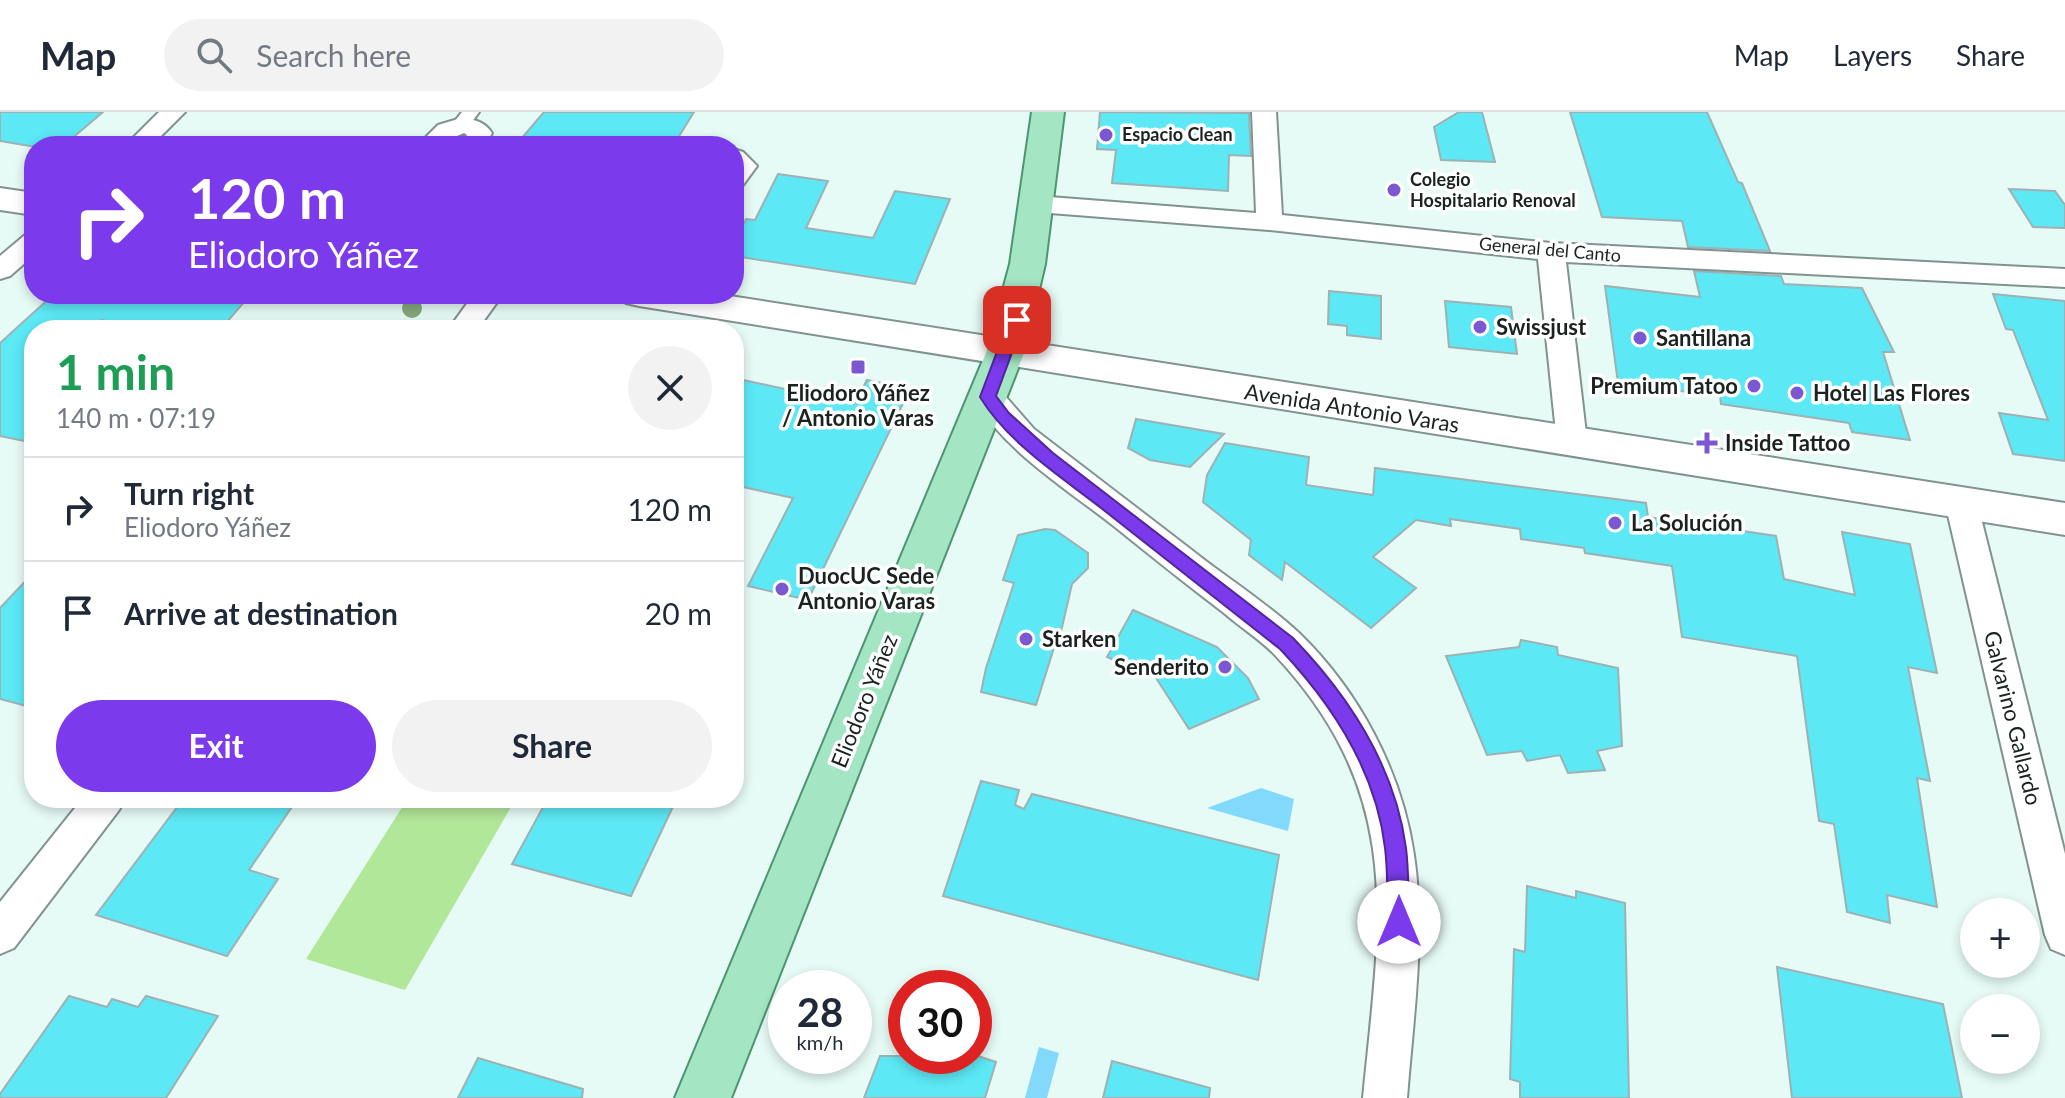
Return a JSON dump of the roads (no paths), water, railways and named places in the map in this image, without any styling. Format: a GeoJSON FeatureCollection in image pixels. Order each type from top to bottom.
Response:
{"type":"FeatureCollection","features":[{"type":"Feature","properties":{"kind":"main road","name":"Eliodoro Yáñez"},"geometry":{"type":"LineString","coordinates":[[703,1098],[1017,320],[1028,268],[1048,112]]}},
{"type":"Feature","properties":{"kind":"main road"},"geometry":{"type":"LineString","coordinates":[[0,199],[24,203]]}},
{"type":"Feature","properties":{"kind":"main road","name":"Avenida Antonio Varas"},"geometry":{"type":"LineString","coordinates":[[706,304],[2065,519]]}},
{"type":"Feature","properties":{"kind":"street"},"geometry":{"type":"LineString","coordinates":[[148,136],[173,112]]}},
{"type":"Feature","properties":{"kind":"street"},"geometry":{"type":"LineString","coordinates":[[1264,112],[1269,222]]}},
{"type":"Feature","properties":{"kind":"street"},"geometry":{"type":"LineString","coordinates":[[439,136],[468,128]]}},
{"type":"Feature","properties":{"kind":"street","name":"General del Canto"},"geometry":{"type":"LineString","coordinates":[[1037,204],[1269,222],[1551,252],[2065,278]]}},
{"type":"Feature","properties":{"kind":"street"},"geometry":{"type":"LineString","coordinates":[[0,270],[24,250]]}},
{"type":"Feature","properties":{"kind":"street"},"geometry":{"type":"LineString","coordinates":[[1551,252],[1572,442]]}},
{"type":"Feature","properties":{"kind":"street"},"geometry":{"type":"LineString","coordinates":[[988,397],[1033,445],[1286,643],[1316,674],[1343,710],[1361,742],[1388,811],[1399,884],[1399,922],[1385,1098]]}},
{"type":"Feature","properties":{"kind":"street","name":"Galvarino Gallardo"},"geometry":{"type":"LineString","coordinates":[[1961,502],[2065,935]]}},
{"type":"Feature","properties":{"kind":"street"},"geometry":{"type":"LineString","coordinates":[[0,934],[98,808]]}},
{"type":"Feature","properties":{"kind":"water"},"geometry":{"type":"Polygon","coordinates":[[[1261,788],[1294,799],[1288,831],[1207,808],[1261,788]]]}},
{"type":"Feature","properties":{"kind":"water"},"geometry":{"type":"Polygon","coordinates":[[[1039,1047],[1059,1053],[1047,1098],[1025,1098],[1039,1047]]]}},
{"type":"Feature","properties":{"kind":"place","name":"Espacio Clean"},"geometry":{"type":"Point","coordinates":[1106,135]}},
{"type":"Feature","properties":{"kind":"place","name":"Colegio Hospitalario Renoval"},"geometry":{"type":"Point","coordinates":[1394,190]}},
{"type":"Feature","properties":{"kind":"place","name":"Swissjust"},"geometry":{"type":"Point","coordinates":[1480,327]}},
{"type":"Feature","properties":{"kind":"place","name":"Santillana"},"geometry":{"type":"Point","coordinates":[1640,338]}},
{"type":"Feature","properties":{"kind":"place","name":"Eliodoro Yáñez / Antonio Varas"},"geometry":{"type":"Point","coordinates":[858,367]}},
{"type":"Feature","properties":{"kind":"place","name":"Premium Tatoo"},"geometry":{"type":"Point","coordinates":[1754,386]}},
{"type":"Feature","properties":{"kind":"place","name":"Hotel Las Flores"},"geometry":{"type":"Point","coordinates":[1797,393]}},
{"type":"Feature","properties":{"kind":"place","name":"Inside Tattoo"},"geometry":{"type":"Point","coordinates":[1707,443]}},
{"type":"Feature","properties":{"kind":"place","name":"La Solución"},"geometry":{"type":"Point","coordinates":[1615,523]}},
{"type":"Feature","properties":{"kind":"place","name":"DuocUC Sede Antonio Varas"},"geometry":{"type":"Point","coordinates":[782,589]}},
{"type":"Feature","properties":{"kind":"place","name":"Starken"},"geometry":{"type":"Point","coordinates":[1026,639]}},
{"type":"Feature","properties":{"kind":"place","name":"Senderito"},"geometry":{"type":"Point","coordinates":[1225,667]}}]}
